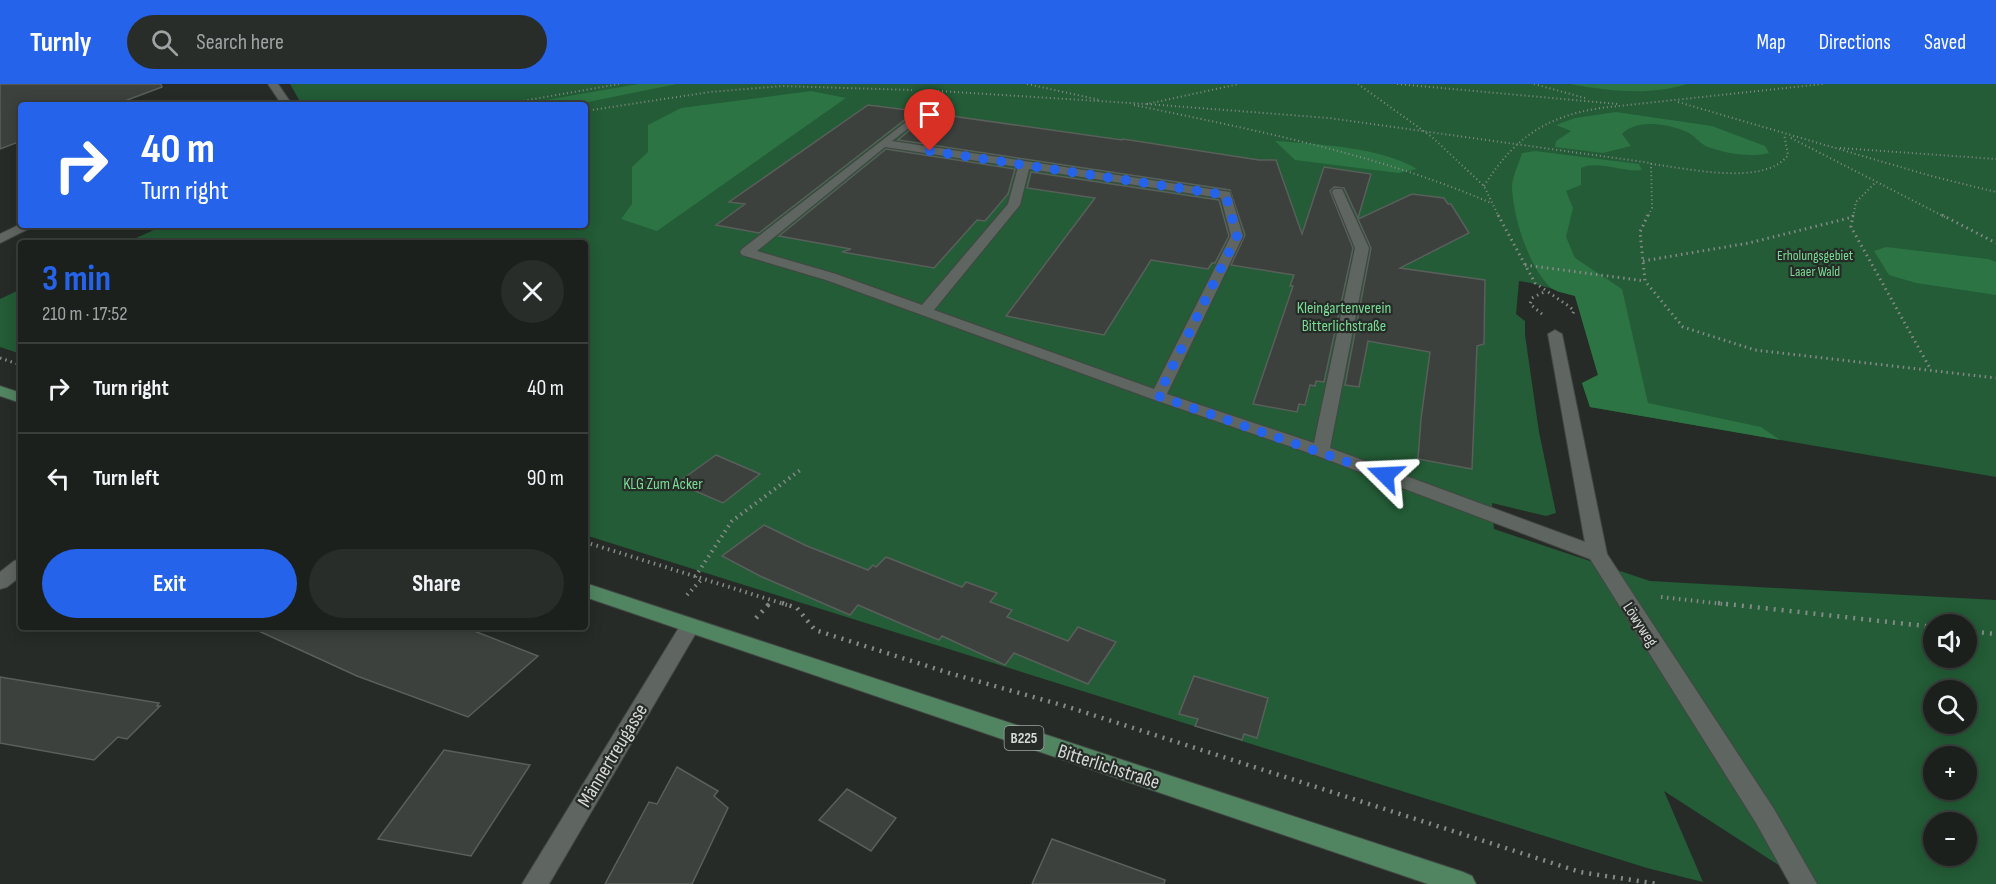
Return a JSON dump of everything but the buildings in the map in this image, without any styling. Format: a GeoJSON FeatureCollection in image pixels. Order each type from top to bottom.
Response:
{"type":"FeatureCollection","features":[{"type":"Feature","properties":{"kind":"main road"},"geometry":{"type":"LineString","coordinates":[[0,391],[18,397]]}},
{"type":"Feature","properties":{"kind":"main road","name":"Bitterlichstraße"},"geometry":{"type":"LineString","coordinates":[[588,591],[1463,884]]}},
{"type":"Feature","properties":{"kind":"street"},"geometry":{"type":"LineString","coordinates":[[273,84],[282,102]]}},
{"type":"Feature","properties":{"kind":"street"},"geometry":{"type":"LineString","coordinates":[[924,111],[747,252],[831,277],[1158,396],[1321,451],[1597,554]]}},
{"type":"Feature","properties":{"kind":"street"},"geometry":{"type":"LineString","coordinates":[[883,143],[1226,195]]}},
{"type":"Feature","properties":{"kind":"street"},"geometry":{"type":"LineString","coordinates":[[925,311],[1014,205],[1024,165]]}},
{"type":"Feature","properties":{"kind":"street"},"geometry":{"type":"LineString","coordinates":[[1158,396],[1237,236],[1224,182]]}},
{"type":"Feature","properties":{"kind":"street"},"geometry":{"type":"LineString","coordinates":[[1321,451],[1362,248],[1338,192]]}},
{"type":"Feature","properties":{"kind":"street"},"geometry":{"type":"LineString","coordinates":[[0,239],[24,228]]}},
{"type":"Feature","properties":{"kind":"street","name":"Löwyweg"},"geometry":{"type":"LineString","coordinates":[[1555,334],[1597,554],[1765,816],[1804,884]]}},
{"type":"Feature","properties":{"kind":"street"},"geometry":{"type":"LineString","coordinates":[[0,582],[18,568]]}},
{"type":"Feature","properties":{"kind":"street","name":"Männertreugasse"},"geometry":{"type":"LineString","coordinates":[[535,884],[690,626]]}},
{"type":"Feature","properties":{"kind":"path"},"geometry":{"type":"LineString","coordinates":[[517,102],[619,84]]}},
{"type":"Feature","properties":{"kind":"path"},"geometry":{"type":"LineString","coordinates":[[1027,84],[1216,122],[1330,150],[1450,185],[1491,203]]}},
{"type":"Feature","properties":{"kind":"path"},"geometry":{"type":"LineString","coordinates":[[1147,104],[1239,84]]}},
{"type":"Feature","properties":{"kind":"path"},"geometry":{"type":"LineString","coordinates":[[1358,84],[1423,131],[1484,186],[1535,283],[1544,292],[1532,298],[1530,304],[1549,319]]}},
{"type":"Feature","properties":{"kind":"path"},"geometry":{"type":"LineString","coordinates":[[1397,84],[1625,105]]}},
{"type":"Feature","properties":{"kind":"path"},"geometry":{"type":"LineString","coordinates":[[1534,84],[1597,102]]}},
{"type":"Feature","properties":{"kind":"path"},"geometry":{"type":"LineString","coordinates":[[1484,186],[1496,165],[1515,145],[1533,130],[1555,118],[1587,110],[1625,105],[1823,84]]}},
{"type":"Feature","properties":{"kind":"path"},"geometry":{"type":"LineString","coordinates":[[588,111],[710,92],[782,86],[913,90]]}},
{"type":"Feature","properties":{"kind":"path"},"geometry":{"type":"LineString","coordinates":[[936,91],[1329,118],[1719,172],[1753,172],[1779,165],[1788,154],[1784,134]]}},
{"type":"Feature","properties":{"kind":"path"},"geometry":{"type":"LineString","coordinates":[[1674,101],[1931,176],[1996,192]]}},
{"type":"Feature","properties":{"kind":"path"},"geometry":{"type":"LineString","coordinates":[[1784,134],[1996,243]]}},
{"type":"Feature","properties":{"kind":"path"},"geometry":{"type":"LineString","coordinates":[[1830,147],[1996,159]]}},
{"type":"Feature","properties":{"kind":"path"},"geometry":{"type":"LineString","coordinates":[[1651,164],[1652,208],[1640,232],[1645,281],[1683,327],[1755,350],[1996,378]]}},
{"type":"Feature","properties":{"kind":"path"},"geometry":{"type":"LineString","coordinates":[[1876,182],[1856,202],[1851,227],[1931,371]]}},
{"type":"Feature","properties":{"kind":"path"},"geometry":{"type":"LineString","coordinates":[[1643,261],[1708,252],[1803,232],[1853,217]]}},
{"type":"Feature","properties":{"kind":"path"},"geometry":{"type":"LineString","coordinates":[[1526,265],[1645,281]]}},
{"type":"Feature","properties":{"kind":"path"},"geometry":{"type":"LineString","coordinates":[[0,358],[18,364]]}},
{"type":"Feature","properties":{"kind":"path"},"geometry":{"type":"LineString","coordinates":[[695,577],[732,520],[802,468]]}},
{"type":"Feature","properties":{"kind":"path"},"geometry":{"type":"LineString","coordinates":[[588,543],[797,608],[815,630],[1065,706],[1580,872],[1658,884]]}},
{"type":"Feature","properties":{"kind":"path"},"geometry":{"type":"LineString","coordinates":[[1622,593],[1923,626]]}},
{"type":"Feature","properties":{"kind":"path"},"geometry":{"type":"LineString","coordinates":[[1977,632],[1996,634]]}},
{"type":"Feature","properties":{"kind":"green space"},"geometry":{"type":"Polygon","coordinates":[[[290,84],[1996,84],[1996,477],[1590,407],[1582,383],[1598,375],[1575,296],[1519,281],[1516,314],[1525,321],[1539,432],[1556,513],[1546,516],[1492,503],[1494,529],[1650,581],[1996,600],[1996,884],[1808,884],[1664,791],[1703,882],[1647,868],[588,536],[588,240],[132,240],[158,228],[588,228],[588,102],[300,102],[290,84]]]}},
{"type":"Feature","properties":{"kind":"green space"},"geometry":{"type":"Polygon","coordinates":[[[638,84],[677,84],[588,102],[534,102],[638,84]]]}},
{"type":"Feature","properties":{"kind":"green space"},"geometry":{"type":"Polygon","coordinates":[[[1570,84],[1687,84],[1659,90],[1629,91],[1570,84]]]}},
{"type":"Feature","properties":{"kind":"green space"},"geometry":{"type":"Polygon","coordinates":[[[811,91],[846,98],[657,231],[621,219],[632,204],[632,167],[648,152],[648,125],[681,108],[811,91]]]}},
{"type":"Feature","properties":{"kind":"green space"},"geometry":{"type":"Polygon","coordinates":[[[1616,112],[1712,126],[1765,146],[1769,153],[1746,155],[1722,151],[1705,146],[1682,130],[1654,124],[1628,129],[1622,134],[1631,146],[1603,153],[1555,147],[1556,141],[1571,131],[1556,125],[1575,118],[1616,112]]]}},
{"type":"Feature","properties":{"kind":"green space"},"geometry":{"type":"Polygon","coordinates":[[[1275,141],[1329,145],[1367,151],[1417,169],[1398,173],[1295,160],[1275,141]]]}},
{"type":"Feature","properties":{"kind":"green space"},"geometry":{"type":"Polygon","coordinates":[[[1535,151],[1639,164],[1642,170],[1595,165],[1581,168],[1581,185],[1566,191],[1573,208],[1566,237],[1575,258],[1622,289],[1648,403],[1761,427],[1780,440],[1590,407],[1582,383],[1598,375],[1575,296],[1555,290],[1541,277],[1528,252],[1518,224],[1512,185],[1522,153],[1535,151]]]}},
{"type":"Feature","properties":{"kind":"green space"},"geometry":{"type":"Polygon","coordinates":[[[1886,247],[1988,259],[1996,262],[1996,295],[1916,283],[1889,275],[1874,251],[1886,247]]]}},
{"type":"Feature","properties":{"kind":"green space"},"geometry":{"type":"Polygon","coordinates":[[[18,290],[18,353],[0,347],[0,299],[18,290]]]}},
{"type":"Feature","properties":{"kind":"route"},"geometry":{"type":"LineString","coordinates":[[930,151],[1226,195],[1237,236],[1158,396],[1385,475]]}},
{"type":"Feature","properties":{"kind":"park label","name":"Erholungsgebiet Laaer Wald"},"geometry":{"type":"Point","coordinates":[1815,264]}},
{"type":"Feature","properties":{"kind":"park label","name":"Kleingartenverein Bitterlichstraße"},"geometry":{"type":"Point","coordinates":[1344,316]}},
{"type":"Feature","properties":{"kind":"park label","name":"KLG Zum Acker"},"geometry":{"type":"Point","coordinates":[663,483]}}]}
